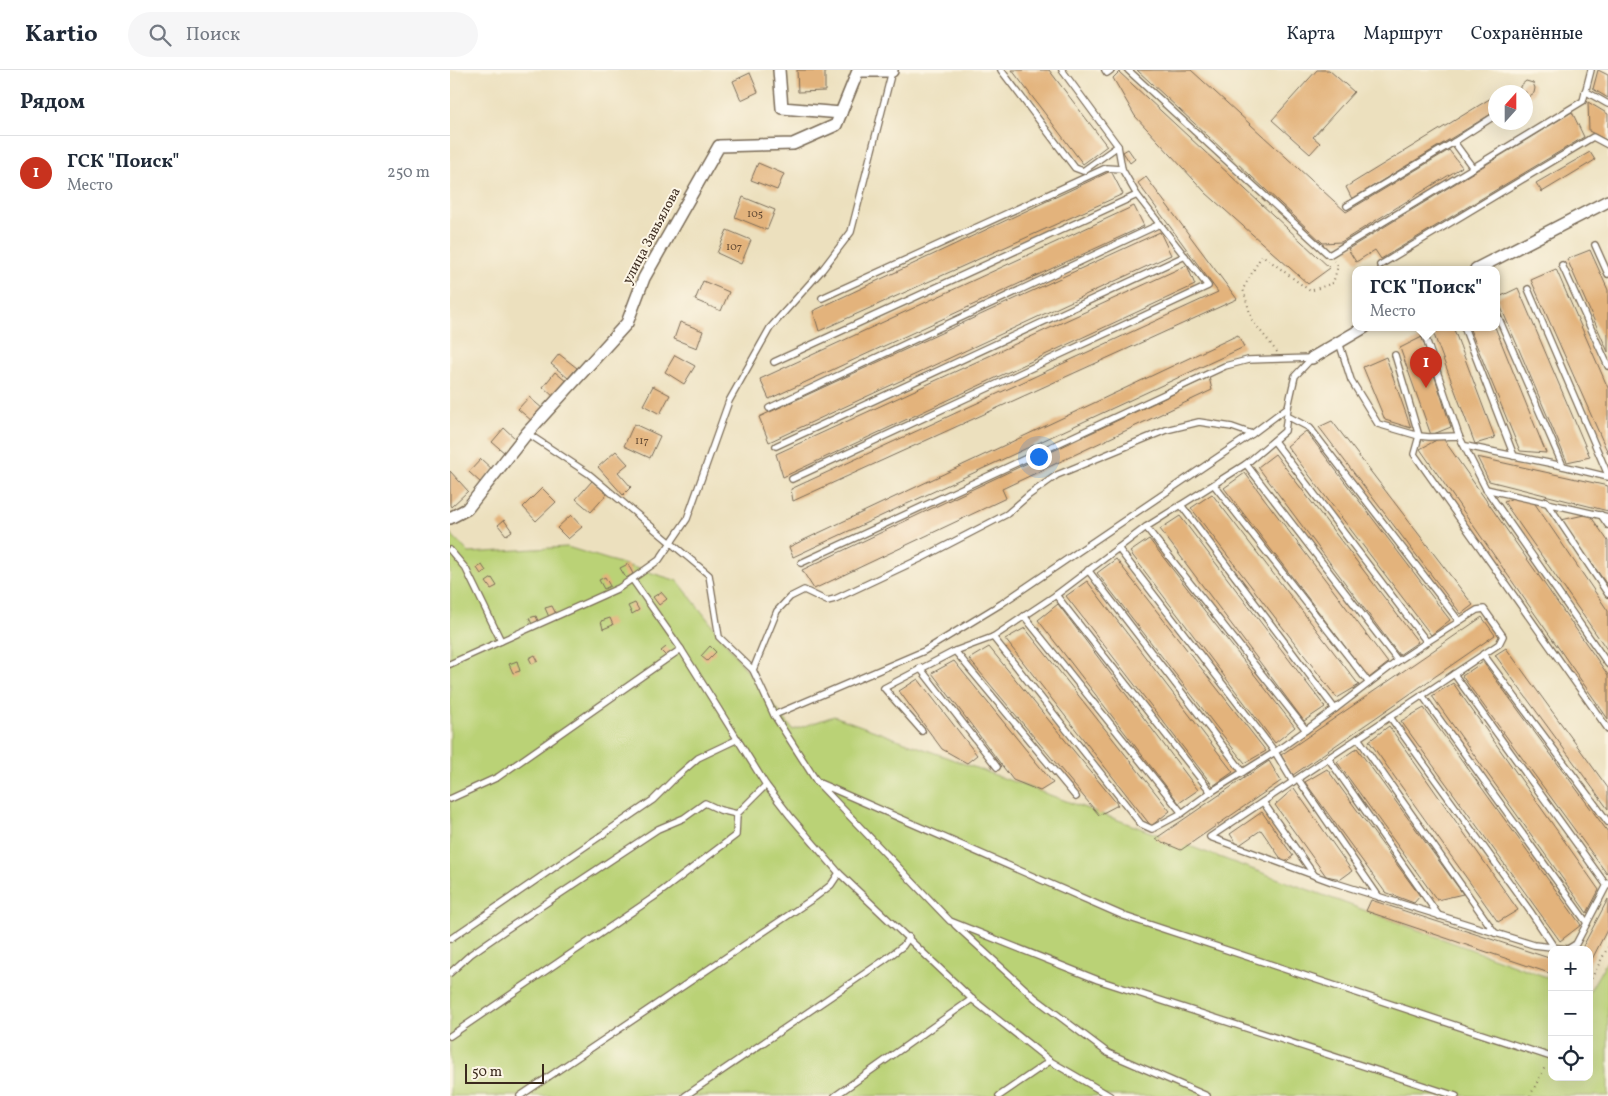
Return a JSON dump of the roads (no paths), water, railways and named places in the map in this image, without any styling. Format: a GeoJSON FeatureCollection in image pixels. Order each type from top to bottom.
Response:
{"type":"FeatureCollection","features":[{"type":"Feature","properties":{"kind":"street"},"geometry":{"type":"LineString","coordinates":[[779,70],[782,108],[841,113]]}},
{"type":"Feature","properties":{"kind":"street","name":"улица Завьялова"},"geometry":{"type":"LineString","coordinates":[[450,518],[467,509],[527,433],[627,323],[644,278],[719,146],[793,144],[836,125],[858,71],[892,71]]}},
{"type":"Feature","properties":{"kind":"street"},"geometry":{"type":"LineString","coordinates":[[1482,266],[1608,201]]}},
{"type":"Feature","properties":{"kind":"street"},"geometry":{"type":"LineString","coordinates":[[1312,358],[1358,331]]}},
{"type":"Feature","properties":{"kind":"lane"},"geometry":{"type":"LineString","coordinates":[[1001,70],[1075,168],[1083,171],[1118,146]]}},
{"type":"Feature","properties":{"kind":"lane"},"geometry":{"type":"LineString","coordinates":[[792,479],[1208,286],[1137,196],[1122,169],[1118,146],[1062,70]]}},
{"type":"Feature","properties":{"kind":"lane"},"geometry":{"type":"LineString","coordinates":[[1105,70],[1107,73],[1111,70]]}},
{"type":"Feature","properties":{"kind":"lane"},"geometry":{"type":"LineString","coordinates":[[1128,70],[1329,255],[1583,101],[1591,70]]}},
{"type":"Feature","properties":{"kind":"lane"},"geometry":{"type":"LineString","coordinates":[[450,664],[619,588],[659,560],[687,519],[729,401],[770,328],[822,270],[850,232],[892,71]]}},
{"type":"Feature","properties":{"kind":"lane"},"geometry":{"type":"LineString","coordinates":[[1586,91],[1608,104]]}},
{"type":"Feature","properties":{"kind":"lane"},"geometry":{"type":"LineString","coordinates":[[1347,206],[1488,120]]}},
{"type":"Feature","properties":{"kind":"lane"},"geometry":{"type":"LineString","coordinates":[[1380,265],[1593,137],[1608,145]]}},
{"type":"Feature","properties":{"kind":"lane"},"geometry":{"type":"LineString","coordinates":[[1454,142],[1473,168]]}},
{"type":"Feature","properties":{"kind":"lane"},"geometry":{"type":"LineString","coordinates":[[822,298],[1106,168],[1122,169]]}},
{"type":"Feature","properties":{"kind":"lane"},"geometry":{"type":"LineString","coordinates":[[774,362],[1137,196]]}},
{"type":"Feature","properties":{"kind":"lane"},"geometry":{"type":"LineString","coordinates":[[769,408],[1160,224]]}},
{"type":"Feature","properties":{"kind":"lane"},"geometry":{"type":"LineString","coordinates":[[1595,245],[1608,274]]}},
{"type":"Feature","properties":{"kind":"lane"},"geometry":{"type":"LineString","coordinates":[[776,446],[1184,256]]}},
{"type":"Feature","properties":{"kind":"lane"},"geometry":{"type":"LineString","coordinates":[[1562,264],[1608,366]]}},
{"type":"Feature","properties":{"kind":"lane"},"geometry":{"type":"LineString","coordinates":[[1528,289],[1608,476]]}},
{"type":"Feature","properties":{"kind":"lane"},"geometry":{"type":"LineString","coordinates":[[1500,321],[1563,466]]}},
{"type":"Feature","properties":{"kind":"lane"},"geometry":{"type":"LineString","coordinates":[[1423,331],[1459,436],[1466,446],[1486,488],[1608,664]]}},
{"type":"Feature","properties":{"kind":"lane"},"geometry":{"type":"LineString","coordinates":[[1466,331],[1514,456]]}},
{"type":"Feature","properties":{"kind":"lane"},"geometry":{"type":"LineString","coordinates":[[1339,341],[1351,380],[1378,424],[1419,436],[1459,436]]}},
{"type":"Feature","properties":{"kind":"lane"},"geometry":{"type":"LineString","coordinates":[[1395,355],[1419,436],[1414,454],[1608,729]]}},
{"type":"Feature","properties":{"kind":"lane"},"geometry":{"type":"LineString","coordinates":[[801,563],[1225,366],[1248,360],[1312,358]]}},
{"type":"Feature","properties":{"kind":"lane"},"geometry":{"type":"LineString","coordinates":[[922,731],[884,688],[954,651],[993,637],[1056,595],[1146,527],[1246,464],[1285,431],[1295,376],[1312,358]]}},
{"type":"Feature","properties":{"kind":"lane"},"geometry":{"type":"LineString","coordinates":[[774,715],[924,650],[1001,604],[1252,434],[1288,407]]}},
{"type":"Feature","properties":{"kind":"lane"},"geometry":{"type":"LineString","coordinates":[[1287,416],[1310,428],[1459,621]]}},
{"type":"Feature","properties":{"kind":"lane"},"geometry":{"type":"LineString","coordinates":[[753,670],[777,611],[790,597],[804,590],[827,601],[835,599],[922,558],[1007,514],[1057,475],[1166,430],[1199,422],[1232,427],[1252,434]]}},
{"type":"Feature","properties":{"kind":"lane"},"geometry":{"type":"LineString","coordinates":[[527,433],[589,474],[709,575],[719,637],[753,670],[774,715],[817,782],[950,921],[1035,998],[1108,1053],[1207,1096]]}},
{"type":"Feature","properties":{"kind":"lane"},"geometry":{"type":"LineString","coordinates":[[1274,441],[1427,642]]}},
{"type":"Feature","properties":{"kind":"lane"},"geometry":{"type":"LineString","coordinates":[[1466,446],[1608,476]]}},
{"type":"Feature","properties":{"kind":"lane"},"geometry":{"type":"LineString","coordinates":[[1246,464],[1398,661]]}},
{"type":"Feature","properties":{"kind":"lane"},"geometry":{"type":"LineString","coordinates":[[1214,485],[1369,683]]}},
{"type":"Feature","properties":{"kind":"lane"},"geometry":{"type":"LineString","coordinates":[[1486,488],[1605,516],[1608,526]]}},
{"type":"Feature","properties":{"kind":"lane"},"geometry":{"type":"LineString","coordinates":[[1546,502],[1608,594]]}},
{"type":"Feature","properties":{"kind":"lane"},"geometry":{"type":"LineString","coordinates":[[1181,505],[1335,709]]}},
{"type":"Feature","properties":{"kind":"lane"},"geometry":{"type":"LineString","coordinates":[[1146,527],[1306,730]]}},
{"type":"Feature","properties":{"kind":"lane"},"geometry":{"type":"LineString","coordinates":[[1118,548],[1275,752],[1380,897]]}},
{"type":"Feature","properties":{"kind":"lane"},"geometry":{"type":"LineString","coordinates":[[450,550],[466,569],[501,641]]}},
{"type":"Feature","properties":{"kind":"lane"},"geometry":{"type":"LineString","coordinates":[[1088,570],[1243,772]]}},
{"type":"Feature","properties":{"kind":"lane"},"geometry":{"type":"LineString","coordinates":[[632,579],[681,649],[766,784],[790,816],[840,873],[972,999],[1050,1061],[1110,1096]]}},
{"type":"Feature","properties":{"kind":"lane"},"geometry":{"type":"LineString","coordinates":[[1056,595],[1212,792]]}},
{"type":"Feature","properties":{"kind":"lane"},"geometry":{"type":"LineString","coordinates":[[993,637],[1141,824],[1152,829],[1182,813],[1275,752],[1398,661],[1477,610],[1484,609],[1503,636],[1499,644],[1210,837],[1315,876],[1438,916],[1534,945],[1548,947]]}},
{"type":"Feature","properties":{"kind":"lane"},"geometry":{"type":"LineString","coordinates":[[1024,616],[1182,813]]}},
{"type":"Feature","properties":{"kind":"lane"},"geometry":{"type":"LineString","coordinates":[[450,798],[498,777],[681,649]]}},
{"type":"Feature","properties":{"kind":"lane"},"geometry":{"type":"LineString","coordinates":[[954,651],[1076,797]]}},
{"type":"Feature","properties":{"kind":"lane"},"geometry":{"type":"LineString","coordinates":[[1483,654],[1608,822]]}},
{"type":"Feature","properties":{"kind":"lane"},"geometry":{"type":"LineString","coordinates":[[920,668],[997,767]]}},
{"type":"Feature","properties":{"kind":"lane"},"geometry":{"type":"LineString","coordinates":[[1454,674],[1607,884],[1576,944],[1573,946]]}},
{"type":"Feature","properties":{"kind":"lane"},"geometry":{"type":"LineString","coordinates":[[1422,696],[1587,923]]}},
{"type":"Feature","properties":{"kind":"lane"},"geometry":{"type":"LineString","coordinates":[[1390,716],[1530,911],[1553,946]]}},
{"type":"Feature","properties":{"kind":"lane"},"geometry":{"type":"LineString","coordinates":[[1358,738],[1495,933]]}},
{"type":"Feature","properties":{"kind":"lane"},"geometry":{"type":"LineString","coordinates":[[450,939],[653,800],[698,758],[738,739]]}},
{"type":"Feature","properties":{"kind":"lane"},"geometry":{"type":"LineString","coordinates":[[1328,758],[1438,916]]}},
{"type":"Feature","properties":{"kind":"lane"},"geometry":{"type":"LineString","coordinates":[[817,782],[1124,916],[1548,1056]]}},
{"type":"Feature","properties":{"kind":"lane"},"geometry":{"type":"LineString","coordinates":[[450,1036],[654,897],[736,835],[737,814],[766,784]]}},
{"type":"Feature","properties":{"kind":"lane"},"geometry":{"type":"LineString","coordinates":[[1263,802],[1315,876]]}},
{"type":"Feature","properties":{"kind":"lane"},"geometry":{"type":"LineString","coordinates":[[450,973],[471,954],[507,928],[658,829],[684,818],[705,803],[720,810],[737,814]]}},
{"type":"Feature","properties":{"kind":"lane"},"geometry":{"type":"LineString","coordinates":[[520,1096],[814,898],[831,885],[840,873]]}},
{"type":"Feature","properties":{"kind":"lane"},"geometry":{"type":"LineString","coordinates":[[950,921],[1098,980],[1456,1096]]}},
{"type":"Feature","properties":{"kind":"lane"},"geometry":{"type":"LineString","coordinates":[[686,1096],[883,961],[903,946],[908,937]]}},
{"type":"Feature","properties":{"kind":"lane"},"geometry":{"type":"LineString","coordinates":[[834,1096],[972,999]]}},
{"type":"Feature","properties":{"kind":"lane"},"geometry":{"type":"LineString","coordinates":[[999,1096],[1050,1061]]}},
{"type":"Feature","properties":{"kind":"place","name":"ГСК \"Поиск\""},"geometry":{"type":"Point","coordinates":[1426,388]}}]}
